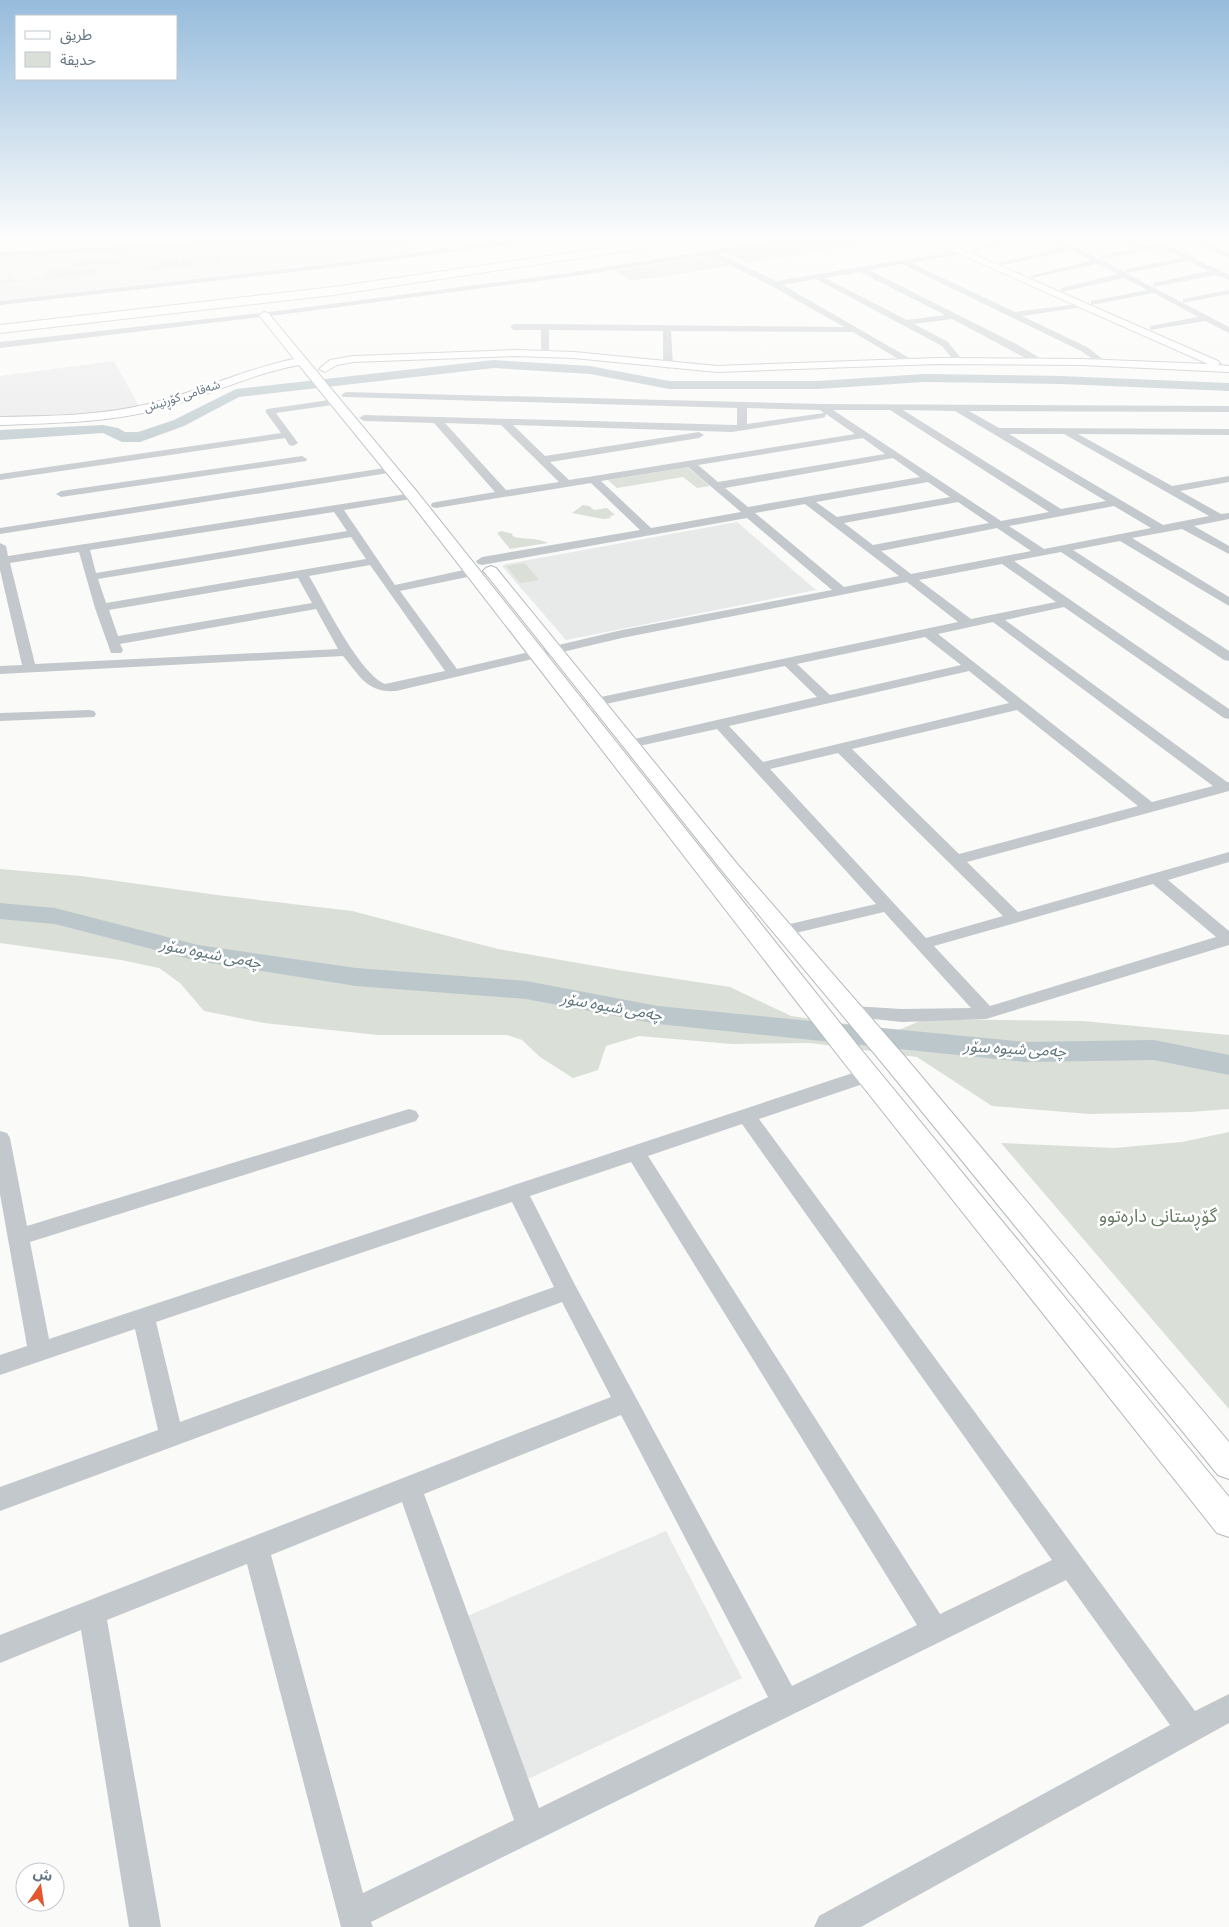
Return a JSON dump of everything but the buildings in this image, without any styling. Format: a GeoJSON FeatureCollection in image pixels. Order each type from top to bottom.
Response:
{"type":"FeatureCollection","features":[{"type":"Feature","properties":{"kind":"main road"},"geometry":{"type":"LineString","coordinates":[[276,329],[306,365],[364,418],[436,504],[536,653],[850,1053],[1229,1522]]}},
{"type":"Feature","properties":{"kind":"main road"},"geometry":{"type":"LineString","coordinates":[[1145,329],[1228,366]]}},
{"type":"Feature","properties":{"kind":"main road"},"geometry":{"type":"LineString","coordinates":[[1154,329],[1228,366]]}},
{"type":"Feature","properties":{"kind":"main road"},"geometry":{"type":"LineString","coordinates":[[1228,366],[908,361],[742,370],[668,366],[545,354],[487,353],[320,362],[335,392],[412,496],[554,649],[783,931],[897,1064],[1229,1465]]}},
{"type":"Feature","properties":{"kind":"main road","name":"شەقامی کۆڕنیش"},"geometry":{"type":"LineString","coordinates":[[0,421],[91,417],[138,411],[172,401],[250,372],[306,365]]}},
{"type":"Feature","properties":{"kind":"street"},"geometry":{"type":"LineString","coordinates":[[0,345],[141,329]]}},
{"type":"Feature","properties":{"kind":"street"},"geometry":{"type":"LineString","coordinates":[[545,329],[545,354]]}},
{"type":"Feature","properties":{"kind":"street"},"geometry":{"type":"LineString","coordinates":[[667,329],[668,366]]}},
{"type":"Feature","properties":{"kind":"street"},"geometry":{"type":"LineString","coordinates":[[753,329],[852,330],[908,361]]}},
{"type":"Feature","properties":{"kind":"street"},"geometry":{"type":"LineString","coordinates":[[917,329],[945,344],[959,361]]}},
{"type":"Feature","properties":{"kind":"street"},"geometry":{"type":"LineString","coordinates":[[979,329],[1040,362]]}},
{"type":"Feature","properties":{"kind":"street"},"geometry":{"type":"LineString","coordinates":[[1043,329],[1084,349],[1104,363]]}},
{"type":"Feature","properties":{"kind":"street"},"geometry":{"type":"LineString","coordinates":[[310,470],[270,411],[335,392],[580,412],[742,428]]}},
{"type":"Feature","properties":{"kind":"street"},"geometry":{"type":"LineString","coordinates":[[742,405],[742,428]]}},
{"type":"Feature","properties":{"kind":"street"},"geometry":{"type":"LineString","coordinates":[[364,418],[504,422],[580,412],[742,405],[1229,409]]}},
{"type":"Feature","properties":{"kind":"street"},"geometry":{"type":"LineString","coordinates":[[822,407],[1042,552]]}},
{"type":"Feature","properties":{"kind":"street"},"geometry":{"type":"LineString","coordinates":[[892,407],[1059,512]]}},
{"type":"Feature","properties":{"kind":"street"},"geometry":{"type":"LineString","coordinates":[[958,408],[1161,529]]}},
{"type":"Feature","properties":{"kind":"street"},"geometry":{"type":"LineString","coordinates":[[542,460],[832,413]]}},
{"type":"Feature","properties":{"kind":"street"},"geometry":{"type":"LineString","coordinates":[[437,420],[503,494]]}},
{"type":"Feature","properties":{"kind":"street"},"geometry":{"type":"LineString","coordinates":[[504,422],[566,483]]}},
{"type":"Feature","properties":{"kind":"street"},"geometry":{"type":"LineString","coordinates":[[997,431],[1229,432]]}},
{"type":"Feature","properties":{"kind":"street"},"geometry":{"type":"LineString","coordinates":[[1066,431],[1170,490],[1225,517]]}},
{"type":"Feature","properties":{"kind":"street"},"geometry":{"type":"LineString","coordinates":[[0,531],[62,494],[288,435]]}},
{"type":"Feature","properties":{"kind":"street"},"geometry":{"type":"LineString","coordinates":[[436,504],[865,435]]}},
{"type":"Feature","properties":{"kind":"street"},"geometry":{"type":"LineString","coordinates":[[716,486],[895,455]]}},
{"type":"Feature","properties":{"kind":"street"},"geometry":{"type":"LineString","coordinates":[[689,463],[841,591]]}},
{"type":"Feature","properties":{"kind":"street"},"geometry":{"type":"LineString","coordinates":[[5,560],[84,548],[187,516],[310,470]]}},
{"type":"Feature","properties":{"kind":"street"},"geometry":{"type":"LineString","coordinates":[[62,494],[310,470],[391,470]]}},
{"type":"Feature","properties":{"kind":"street"},"geometry":{"type":"LineString","coordinates":[[0,477],[62,494],[187,516],[337,508],[412,496]]}},
{"type":"Feature","properties":{"kind":"street"},"geometry":{"type":"LineString","coordinates":[[392,589],[478,567],[807,500],[930,478]]}},
{"type":"Feature","properties":{"kind":"street"},"geometry":{"type":"LineString","coordinates":[[593,479],[649,532]]}},
{"type":"Feature","properties":{"kind":"street"},"geometry":{"type":"LineString","coordinates":[[1170,490],[1229,479]]}},
{"type":"Feature","properties":{"kind":"street"},"geometry":{"type":"LineString","coordinates":[[835,521],[960,498]]}},
{"type":"Feature","properties":{"kind":"street"},"geometry":{"type":"LineString","coordinates":[[807,500],[969,624]]}},
{"type":"Feature","properties":{"kind":"street"},"geometry":{"type":"LineString","coordinates":[[871,549],[1116,502]]}},
{"type":"Feature","properties":{"kind":"street"},"geometry":{"type":"LineString","coordinates":[[337,508],[392,589],[454,674]]}},
{"type":"Feature","properties":{"kind":"street"},"geometry":{"type":"LineString","coordinates":[[302,574],[346,652],[374,684],[384,688],[454,674],[622,634],[1225,517]]}},
{"type":"Feature","properties":{"kind":"street"},"geometry":{"type":"LineString","coordinates":[[1184,525],[1229,551]]}},
{"type":"Feature","properties":{"kind":"street"},"geometry":{"type":"LineString","coordinates":[[91,577],[354,533]]}},
{"type":"Feature","properties":{"kind":"street"},"geometry":{"type":"LineString","coordinates":[[1122,537],[1229,602]]}},
{"type":"Feature","properties":{"kind":"street"},"geometry":{"type":"LineString","coordinates":[[0,546],[5,560],[30,669]]}},
{"type":"Feature","properties":{"kind":"street"},"geometry":{"type":"LineString","coordinates":[[84,548],[91,577],[121,664]]}},
{"type":"Feature","properties":{"kind":"street"},"geometry":{"type":"LineString","coordinates":[[1063,548],[1229,657]]}},
{"type":"Feature","properties":{"kind":"street"},"geometry":{"type":"LineString","coordinates":[[1004,560],[1229,715]]}},
{"type":"Feature","properties":{"kind":"street"},"geometry":{"type":"LineString","coordinates":[[101,608],[373,561]]}},
{"type":"Feature","properties":{"kind":"street"},"geometry":{"type":"LineString","coordinates":[[596,702],[1067,603]]}},
{"type":"Feature","properties":{"kind":"street"},"geometry":{"type":"LineString","coordinates":[[113,641],[320,605]]}},
{"type":"Feature","properties":{"kind":"street"},"geometry":{"type":"LineString","coordinates":[[995,618],[1227,787]]}},
{"type":"Feature","properties":{"kind":"street"},"geometry":{"type":"LineString","coordinates":[[927,632],[1149,807]]}},
{"type":"Feature","properties":{"kind":"street"},"geometry":{"type":"LineString","coordinates":[[0,670],[346,652]]}},
{"type":"Feature","properties":{"kind":"street"},"geometry":{"type":"LineString","coordinates":[[788,662],[827,699]]}},
{"type":"Feature","properties":{"kind":"street"},"geometry":{"type":"LineString","coordinates":[[630,744],[970,667]]}},
{"type":"Feature","properties":{"kind":"street"},"geometry":{"type":"LineString","coordinates":[[760,767],[1020,705]]}},
{"type":"Feature","properties":{"kind":"street"},"geometry":{"type":"LineString","coordinates":[[0,717],[89,714]]}},
{"type":"Feature","properties":{"kind":"street"},"geometry":{"type":"LineString","coordinates":[[720,724],[986,1013]]}},
{"type":"Feature","properties":{"kind":"street"},"geometry":{"type":"LineString","coordinates":[[842,748],[1015,918]]}},
{"type":"Feature","properties":{"kind":"street"},"geometry":{"type":"LineString","coordinates":[[955,860],[1227,787]]}},
{"type":"Feature","properties":{"kind":"street"},"geometry":{"type":"LineString","coordinates":[[923,944],[1229,856]]}},
{"type":"Feature","properties":{"kind":"street"},"geometry":{"type":"LineString","coordinates":[[1155,877],[1229,939]]}},
{"type":"Feature","properties":{"kind":"street"},"geometry":{"type":"LineString","coordinates":[[783,931],[888,906]]}},
{"type":"Feature","properties":{"kind":"street"},"geometry":{"type":"LineString","coordinates":[[854,1014],[962,1015],[986,1013],[1229,939]]}},
{"type":"Feature","properties":{"kind":"street"},"geometry":{"type":"LineString","coordinates":[[0,1365],[868,1075]]}},
{"type":"Feature","properties":{"kind":"street"},"geometry":{"type":"LineString","coordinates":[[746,1115],[1190,1730]]}},
{"type":"Feature","properties":{"kind":"street"},"geometry":{"type":"LineString","coordinates":[[19,1237],[409,1116]]}},
{"type":"Feature","properties":{"kind":"street"},"geometry":{"type":"LineString","coordinates":[[0,1138],[40,1352]]}},
{"type":"Feature","properties":{"kind":"street"},"geometry":{"type":"LineString","coordinates":[[635,1152],[935,1630]]}},
{"type":"Feature","properties":{"kind":"street"},"geometry":{"type":"LineString","coordinates":[[517,1192],[567,1291],[786,1703]]}},
{"type":"Feature","properties":{"kind":"street"},"geometry":{"type":"LineString","coordinates":[[0,1498],[567,1291]]}},
{"type":"Feature","properties":{"kind":"street"},"geometry":{"type":"LineString","coordinates":[[143,1317],[171,1436]]}},
{"type":"Feature","properties":{"kind":"street"},"geometry":{"type":"LineString","coordinates":[[0,1649],[627,1402]]}},
{"type":"Feature","properties":{"kind":"street"},"geometry":{"type":"LineString","coordinates":[[409,1488],[531,1827]]}},
{"type":"Feature","properties":{"kind":"street"},"geometry":{"type":"LineString","coordinates":[[256,1548],[355,1920],[531,1827],[1071,1564]]}},
{"type":"Feature","properties":{"kind":"street"},"geometry":{"type":"LineString","coordinates":[[92,1613],[145,1927]]}},
{"type":"Feature","properties":{"kind":"street"},"geometry":{"type":"LineString","coordinates":[[830,1927],[1229,1708]]}},
{"type":"Feature","properties":{"kind":"shaded area"},"geometry":{"type":"Polygon","coordinates":[[[114,361],[139,406],[105,412],[0,418],[0,376],[114,361]]]}},
{"type":"Feature","properties":{"kind":"shaded area"},"geometry":{"type":"Polygon","coordinates":[[[737,522],[816,590],[566,640],[502,566],[506,564],[737,522]]]}},
{"type":"Feature","properties":{"kind":"shaded area"},"geometry":{"type":"Polygon","coordinates":[[[666,1531],[742,1678],[528,1779],[465,1617],[666,1531]]]}},
{"type":"Feature","properties":{"kind":"green space"},"geometry":{"type":"Polygon","coordinates":[[[687,467],[710,486],[697,488],[683,477],[617,488],[608,480],[687,467]]]}},
{"type":"Feature","properties":{"kind":"green space"},"geometry":{"type":"Polygon","coordinates":[[[583,505],[589,506],[594,510],[607,508],[615,515],[610,516],[611,518],[603,519],[572,513],[583,505]]]}},
{"type":"Feature","properties":{"kind":"green space"},"geometry":{"type":"Polygon","coordinates":[[[501,531],[513,534],[512,536],[548,543],[510,549],[497,533],[501,531]]]}},
{"type":"Feature","properties":{"kind":"green space"},"geometry":{"type":"Polygon","coordinates":[[[525,563],[539,580],[520,583],[506,566],[525,563]]]}},
{"type":"Feature","properties":{"kind":"green space"},"geometry":{"type":"Polygon","coordinates":[[[0,869],[81,876],[352,911],[498,949],[730,987],[791,1016],[896,1031],[925,1019],[1083,1021],[1229,1035],[1229,1109],[1190,1112],[1090,1114],[992,1106],[917,1057],[810,1043],[732,1044],[639,1036],[606,1046],[598,1070],[573,1078],[540,1057],[522,1040],[507,1035],[378,1035],[264,1023],[204,1011],[180,983],[159,968],[121,960],[0,943],[0,869]]]}},
{"type":"Feature","properties":{"kind":"green space","name":"گۆڕستانی دارەتوو"},"geometry":{"type":"Polygon","coordinates":[[[1229,1132],[1229,1409],[1001,1143],[1114,1148],[1182,1142],[1229,1132]]]}},
{"type":"Feature","properties":{"kind":"waterway"},"geometry":{"type":"LineString","coordinates":[[0,435],[103,429],[113,431],[122,437],[140,437],[179,423],[236,393],[494,364],[590,370],[669,385],[818,385],[924,378],[1061,380],[1229,387]]}},
{"type":"Feature","properties":{"kind":"waterway","name":"چەمی شیوە سۆر"},"geometry":{"type":"LineString","coordinates":[[0,911],[55,916],[198,953],[356,977],[526,990],[658,1015],[1025,1052],[1154,1050],[1229,1065]]}}]}
